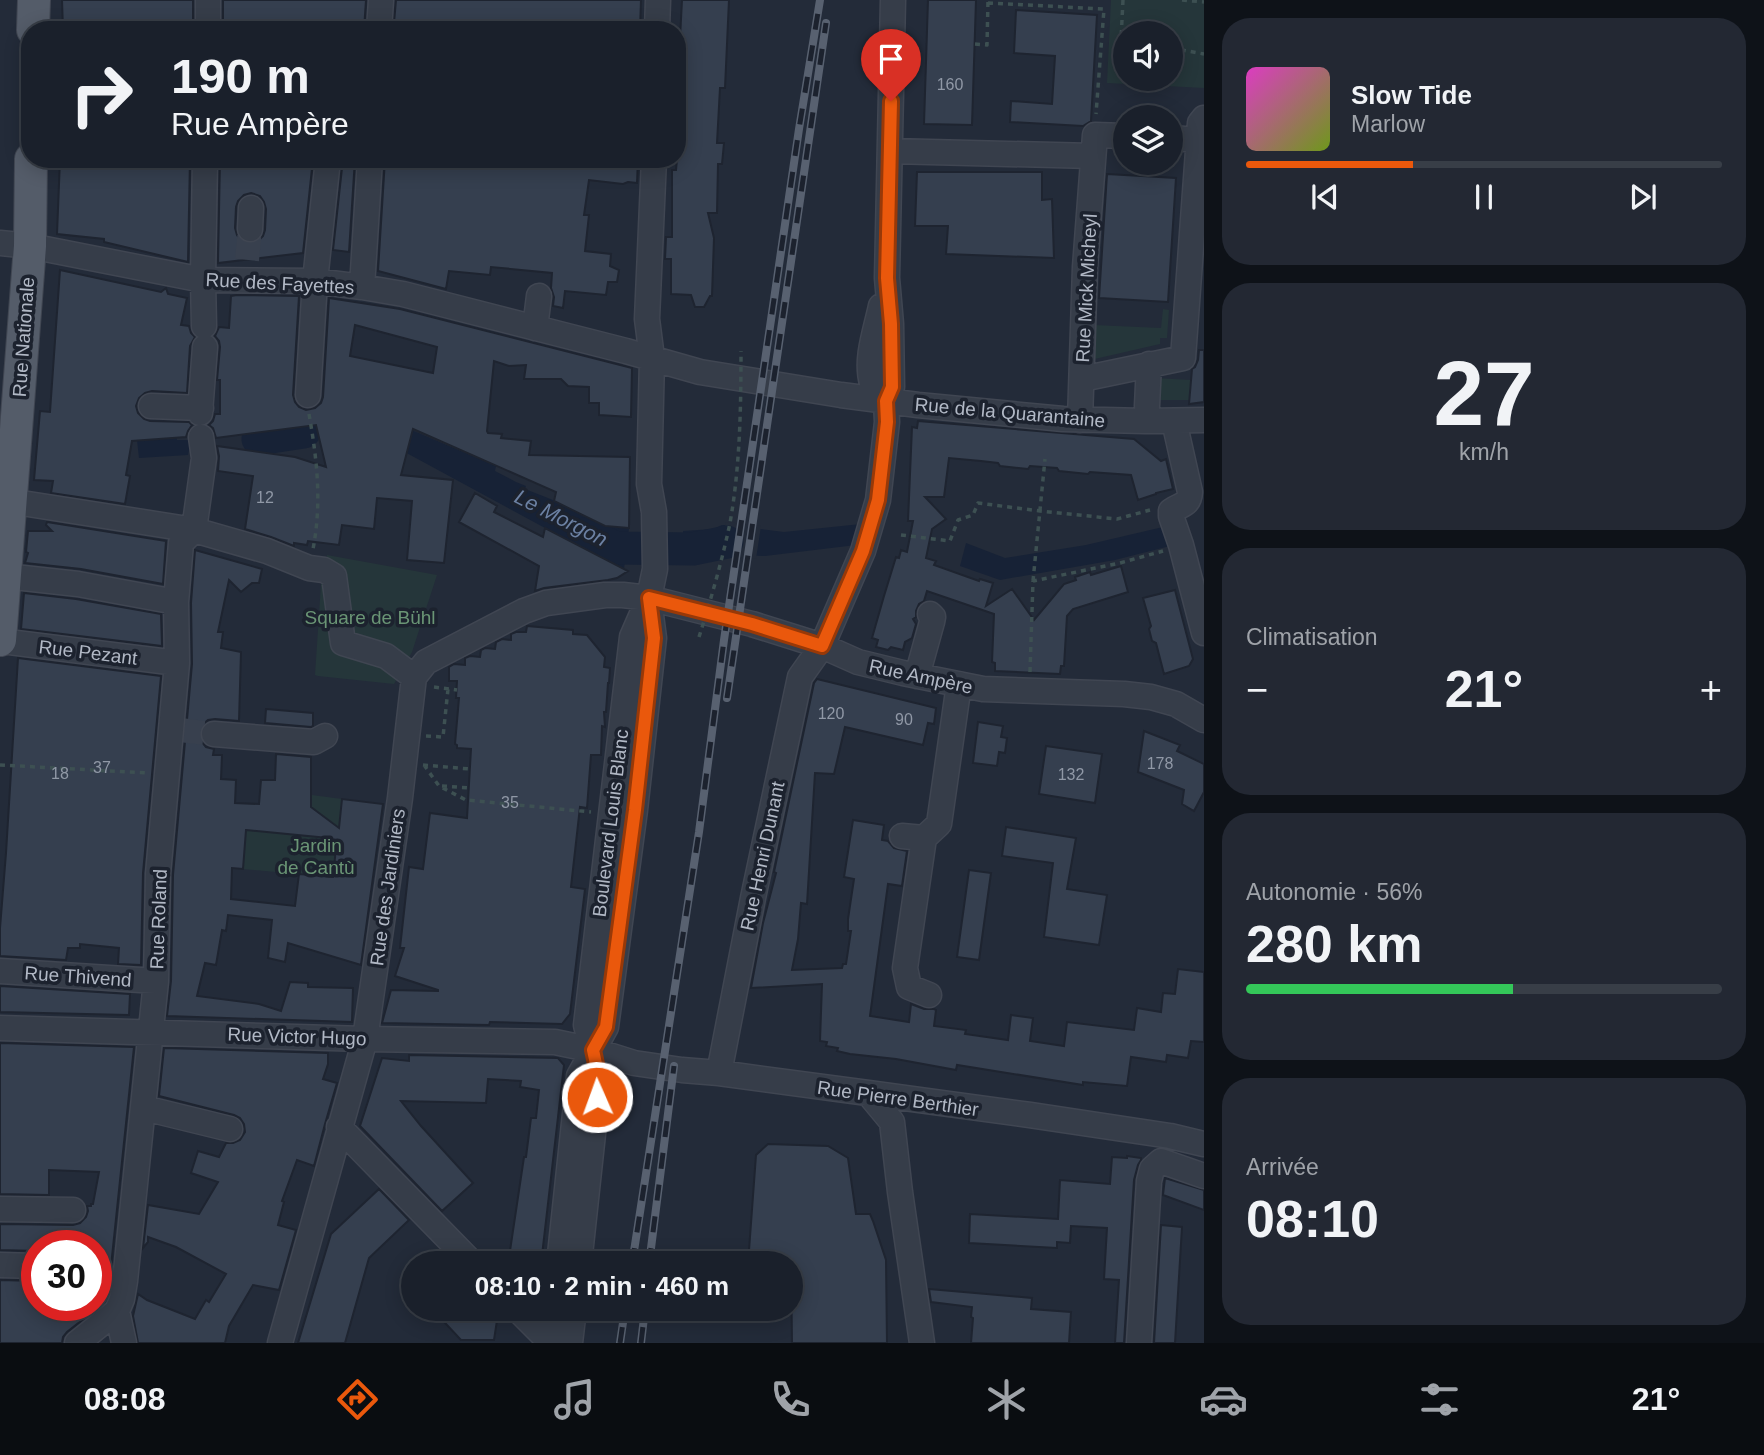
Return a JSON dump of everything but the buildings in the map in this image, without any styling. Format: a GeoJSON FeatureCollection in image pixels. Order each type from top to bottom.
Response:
{"type":"FeatureCollection","features":[{"type":"Feature","properties":{"kind":"main road"},"geometry":{"type":"LineString","coordinates":[[33,21],[34,0]]}},
{"type":"Feature","properties":{"kind":"main road","name":"Rue Nationale"},"geometry":{"type":"LineString","coordinates":[[0,641],[7,485],[20,385],[15,244],[28,168]]}},
{"type":"Feature","properties":{"kind":"street"},"geometry":{"type":"LineString","coordinates":[[208,0],[208,21]]}},
{"type":"Feature","properties":{"kind":"street"},"geometry":{"type":"LineString","coordinates":[[380,21],[381,0]]}},
{"type":"Feature","properties":{"kind":"street"},"geometry":{"type":"LineString","coordinates":[[657,21],[658,0]]}},
{"type":"Feature","properties":{"kind":"street"},"geometry":{"type":"LineString","coordinates":[[886,401],[872,386],[870,367],[887,278],[893,0]]}},
{"type":"Feature","properties":{"kind":"street"},"geometry":{"type":"LineString","coordinates":[[1082,379],[1183,358],[1201,129],[1183,134]]}},
{"type":"Feature","properties":{"kind":"street"},"geometry":{"type":"LineString","coordinates":[[890,150],[1094,145],[1113,139]]}},
{"type":"Feature","properties":{"kind":"street","name":"Rue Mick Micheyl"},"geometry":{"type":"LineString","coordinates":[[1080,419],[1085,267],[1094,145]]}},
{"type":"Feature","properties":{"kind":"street","name":"Rue Roland"},"geometry":{"type":"LineString","coordinates":[[117,1311],[125,1281],[152,1031],[158,874],[167,774],[176,730],[176,602],[181,543],[194,530],[204,458],[201,420],[205,336],[205,168]]}},
{"type":"Feature","properties":{"kind":"street"},"geometry":{"type":"LineString","coordinates":[[308,403],[315,281],[327,168]]}},
{"type":"Feature","properties":{"kind":"street"},"geometry":{"type":"LineString","coordinates":[[362,287],[369,168]]}},
{"type":"Feature","properties":{"kind":"street","name":"Boulevard Louis Blanc"},"geometry":{"type":"LineString","coordinates":[[580,1251],[599,1078],[586,1025],[632,637],[649,598],[656,569],[654,512],[649,484],[652,358],[646,319],[654,168]]}},
{"type":"Feature","properties":{"kind":"street","name":"Rue des Fayettes"},"geometry":{"type":"LineString","coordinates":[[15,244],[203,280],[247,270],[362,287],[652,358]]}},
{"type":"Feature","properties":{"kind":"street"},"geometry":{"type":"LineString","coordinates":[[536,328],[539,296]]}},
{"type":"Feature","properties":{"kind":"street","name":"Rue de la Quarantaine"},"geometry":{"type":"LineString","coordinates":[[652,358],[711,374],[886,401],[1080,419],[1204,420]]}},
{"type":"Feature","properties":{"kind":"street"},"geometry":{"type":"LineString","coordinates":[[1147,406],[1149,364]]}},
{"type":"Feature","properties":{"kind":"street","name":"Rue Henri Dunant"},"geometry":{"type":"LineString","coordinates":[[719,1073],[800,677],[822,646],[863,551],[873,519],[878,500],[887,422],[886,401]]}},
{"type":"Feature","properties":{"kind":"street"},"geometry":{"type":"LineString","coordinates":[[151,406],[201,420]]}},
{"type":"Feature","properties":{"kind":"street"},"geometry":{"type":"LineString","coordinates":[[1174,421],[1190,492],[1187,503],[1171,511],[1171,516],[1204,632]]}},
{"type":"Feature","properties":{"kind":"street"},"geometry":{"type":"LineString","coordinates":[[7,485],[194,530],[267,551],[334,576],[343,643],[386,656],[401,669],[424,682],[426,662],[524,611],[546,603],[605,595],[649,598]]}},
{"type":"Feature","properties":{"kind":"street"},"geometry":{"type":"LineString","coordinates":[[5,576],[78,584],[176,602]]}},
{"type":"Feature","properties":{"kind":"street","name":"Rue Ampère"},"geometry":{"type":"LineString","coordinates":[[649,598],[752,624],[822,646],[859,662],[918,676],[983,689],[1151,697],[1202,715]]}},
{"type":"Feature","properties":{"kind":"street"},"geometry":{"type":"LineString","coordinates":[[918,676],[933,617],[930,614]]}},
{"type":"Feature","properties":{"kind":"street","name":"Rue Pezant"},"geometry":{"type":"LineString","coordinates":[[0,641],[177,663]]}},
{"type":"Feature","properties":{"kind":"street","name":"Rue des Jardiniers"},"geometry":{"type":"LineString","coordinates":[[280,1343],[365,1039],[407,734],[424,682]]}},
{"type":"Feature","properties":{"kind":"street"},"geometry":{"type":"LineString","coordinates":[[929,995],[909,987],[905,968],[913,837],[939,824],[958,684]]}},
{"type":"Feature","properties":{"kind":"street"},"geometry":{"type":"LineString","coordinates":[[214,734],[314,742],[325,736]]}},
{"type":"Feature","properties":{"kind":"street","name":"Rue Thivend"},"geometry":{"type":"LineString","coordinates":[[0,971],[156,981]]}},
{"type":"Feature","properties":{"kind":"street","name":"Rue Victor Hugo"},"geometry":{"type":"LineString","coordinates":[[0,1028],[365,1039],[550,1041],[593,1050]]}},
{"type":"Feature","properties":{"kind":"street"},"geometry":{"type":"LineString","coordinates":[[560,1251],[579,1076],[593,1050]]}},
{"type":"Feature","properties":{"kind":"street","name":"Rue Pierre Berthier"},"geometry":{"type":"LineString","coordinates":[[593,1050],[634,1063],[868,1093],[1170,1136],[1204,1144]]}},
{"type":"Feature","properties":{"kind":"street"},"geometry":{"type":"LineString","coordinates":[[868,1093],[892,1122],[922,1343]]}},
{"type":"Feature","properties":{"kind":"street"},"geometry":{"type":"LineString","coordinates":[[144,1108],[230,1129]]}},
{"type":"Feature","properties":{"kind":"street"},"geometry":{"type":"LineString","coordinates":[[340,1127],[460,1251]]}},
{"type":"Feature","properties":{"kind":"street"},"geometry":{"type":"LineString","coordinates":[[1139,1343],[1152,1169],[1161,1161],[1204,1176]]}},
{"type":"Feature","properties":{"kind":"street"},"geometry":{"type":"LineString","coordinates":[[0,1209],[73,1210]]}},
{"type":"Feature","properties":{"kind":"street"},"geometry":{"type":"LineString","coordinates":[[0,1265],[21,1266]]}},
{"type":"Feature","properties":{"kind":"street"},"geometry":{"type":"LineString","coordinates":[[77,1343],[117,1311],[124,1343]]}},
{"type":"Feature","properties":{"kind":"street"},"geometry":{"type":"LineString","coordinates":[[531,1321],[555,1342]]}},
{"type":"Feature","properties":{"kind":"street"},"geometry":{"type":"LineString","coordinates":[[554,1321],[555,1342]]}},
{"type":"Feature","properties":{"kind":"street"},"geometry":{"type":"LineString","coordinates":[[555,1342],[567,1321]]}},
{"type":"Feature","properties":{"kind":"path"},"geometry":{"type":"LineString","coordinates":[[1122,21],[1123,0]]}},
{"type":"Feature","properties":{"kind":"path"},"geometry":{"type":"LineString","coordinates":[[1182,0],[1204,2]]}},
{"type":"Feature","properties":{"kind":"path"},"geometry":{"type":"LineString","coordinates":[[975,44],[987,45],[988,2],[1104,9],[1094,145]]}},
{"type":"Feature","properties":{"kind":"path"},"geometry":{"type":"LineString","coordinates":[[1183,50],[1204,54]]}},
{"type":"Feature","properties":{"kind":"path"},"geometry":{"type":"LineString","coordinates":[[699,636],[712,598],[730,520],[739,436],[741,351]]}},
{"type":"Feature","properties":{"kind":"path"},"geometry":{"type":"LineString","coordinates":[[308,403],[317,467],[316,569]]}},
{"type":"Feature","properties":{"kind":"path"},"geometry":{"type":"LineString","coordinates":[[1031,655],[1035,551],[1045,459]]}},
{"type":"Feature","properties":{"kind":"path"},"geometry":{"type":"LineString","coordinates":[[901,535],[950,541],[958,520],[973,515],[978,503],[1117,519],[1158,508]]}},
{"type":"Feature","properties":{"kind":"path"},"geometry":{"type":"LineString","coordinates":[[1034,581],[1120,563],[1181,545]]}},
{"type":"Feature","properties":{"kind":"path"},"geometry":{"type":"LineString","coordinates":[[424,682],[457,690]]}},
{"type":"Feature","properties":{"kind":"path"},"geometry":{"type":"LineString","coordinates":[[407,734],[443,737],[448,689]]}},
{"type":"Feature","properties":{"kind":"path"},"geometry":{"type":"LineString","coordinates":[[0,765],[167,774]]}},
{"type":"Feature","properties":{"kind":"path"},"geometry":{"type":"LineString","coordinates":[[424,765],[439,786],[466,800],[590,812]]}},
{"type":"Feature","properties":{"kind":"path"},"geometry":{"type":"LineString","coordinates":[[441,766],[470,769]]}},
{"type":"Feature","properties":{"kind":"path"},"geometry":{"type":"LineString","coordinates":[[439,786],[469,788]]}},
{"type":"Feature","properties":{"kind":"green space"},"geometry":{"type":"Polygon","coordinates":[[[1111,0],[1204,0],[1204,88],[1183,87],[1183,21],[1113,21],[1113,83],[1107,83],[1111,0]]]}},
{"type":"Feature","properties":{"kind":"green space"},"geometry":{"type":"Polygon","coordinates":[[[1163,309],[1169,310],[1167,338],[1160,338],[1160,344],[1086,361],[1094,325],[1161,328],[1163,309]]]}},
{"type":"Feature","properties":{"kind":"green space"},"geometry":{"type":"Polygon","coordinates":[[[1155,378],[1191,380],[1189,400],[1154,400],[1155,378]]]}},
{"type":"Feature","properties":{"kind":"green space","name":"Square de Bühl"},"geometry":{"type":"Polygon","coordinates":[[[327,555],[437,575],[412,652],[394,684],[315,675],[321,584],[327,555]]]}},
{"type":"Feature","properties":{"kind":"green space","name":"Jardin de Cantù"},"geometry":{"type":"Polygon","coordinates":[[[312,795],[342,799],[339,828],[334,832],[336,848],[332,877],[243,869],[246,830],[312,837],[313,827],[322,816],[317,811],[312,811],[312,795]]]}},
{"type":"Feature","properties":{"kind":"water"},"geometry":{"type":"Polygon","coordinates":[[[388,420],[496,466],[495,471],[526,486],[525,489],[605,526],[629,528],[624,569],[390,444],[388,420]]]}},
{"type":"Feature","properties":{"kind":"water"},"geometry":{"type":"Polygon","coordinates":[[[137,440],[191,440],[188,455],[139,458],[137,440]]]}},
{"type":"Feature","properties":{"kind":"water"},"geometry":{"type":"Polygon","coordinates":[[[861,524],[856,545],[765,556],[714,554],[683,564],[683,531],[730,525],[784,532],[861,524]]]}},
{"type":"Feature","properties":{"kind":"water"},"geometry":{"type":"Polygon","coordinates":[[[1163,527],[1170,546],[1115,560],[1000,580],[960,566],[966,543],[1005,558],[1086,545],[1163,527]]]}},
{"type":"Feature","properties":{"kind":"pier"},"geometry":{"type":"Polygon","coordinates":[[[726,522],[761,526],[756,559],[729,557],[731,539],[727,557],[719,557],[726,522]]]}},
{"type":"Feature","properties":{"kind":"waterway","name":"Le Morgon"},"geometry":{"type":"LineString","coordinates":[[258,439],[304,432]]}},
{"type":"Feature","properties":{"kind":"waterway","name":"Le Morgon"},"geometry":{"type":"LineString","coordinates":[[585,534],[617,548],[693,549],[727,542]]}},
{"type":"Feature","properties":{"kind":"tunnel"},"geometry":{"type":"LineString","coordinates":[[247,260],[250,229]]}},
{"type":"Feature","properties":{"kind":"tunnel"},"geometry":{"type":"LineString","coordinates":[[180,730],[214,734]]}},
{"type":"Feature","properties":{"kind":"railway"},"geometry":{"type":"LineString","coordinates":[[634,1251],[699,832],[724,640],[820,0]]}},
{"type":"Feature","properties":{"kind":"railway"},"geometry":{"type":"LineString","coordinates":[[727,698],[826,23]]}},
{"type":"Feature","properties":{"kind":"railway"},"geometry":{"type":"LineString","coordinates":[[651,1251],[674,1066]]}},
{"type":"Feature","properties":{"kind":"railway"},"geometry":{"type":"LineString","coordinates":[[620,1343],[623,1321]]}},
{"type":"Feature","properties":{"kind":"railway"},"geometry":{"type":"LineString","coordinates":[[641,1343],[644,1321]]}},
{"type":"Feature","properties":{"kind":"route"},"geometry":{"type":"LineString","coordinates":[[597,1097],[599,1078],[593,1050],[606,1027],[635,810],[654,638],[649,598],[752,624],[822,646],[863,551],[873,519],[878,500],[887,422],[886,401],[892,387],[887,278],[891,101]]}}]}
